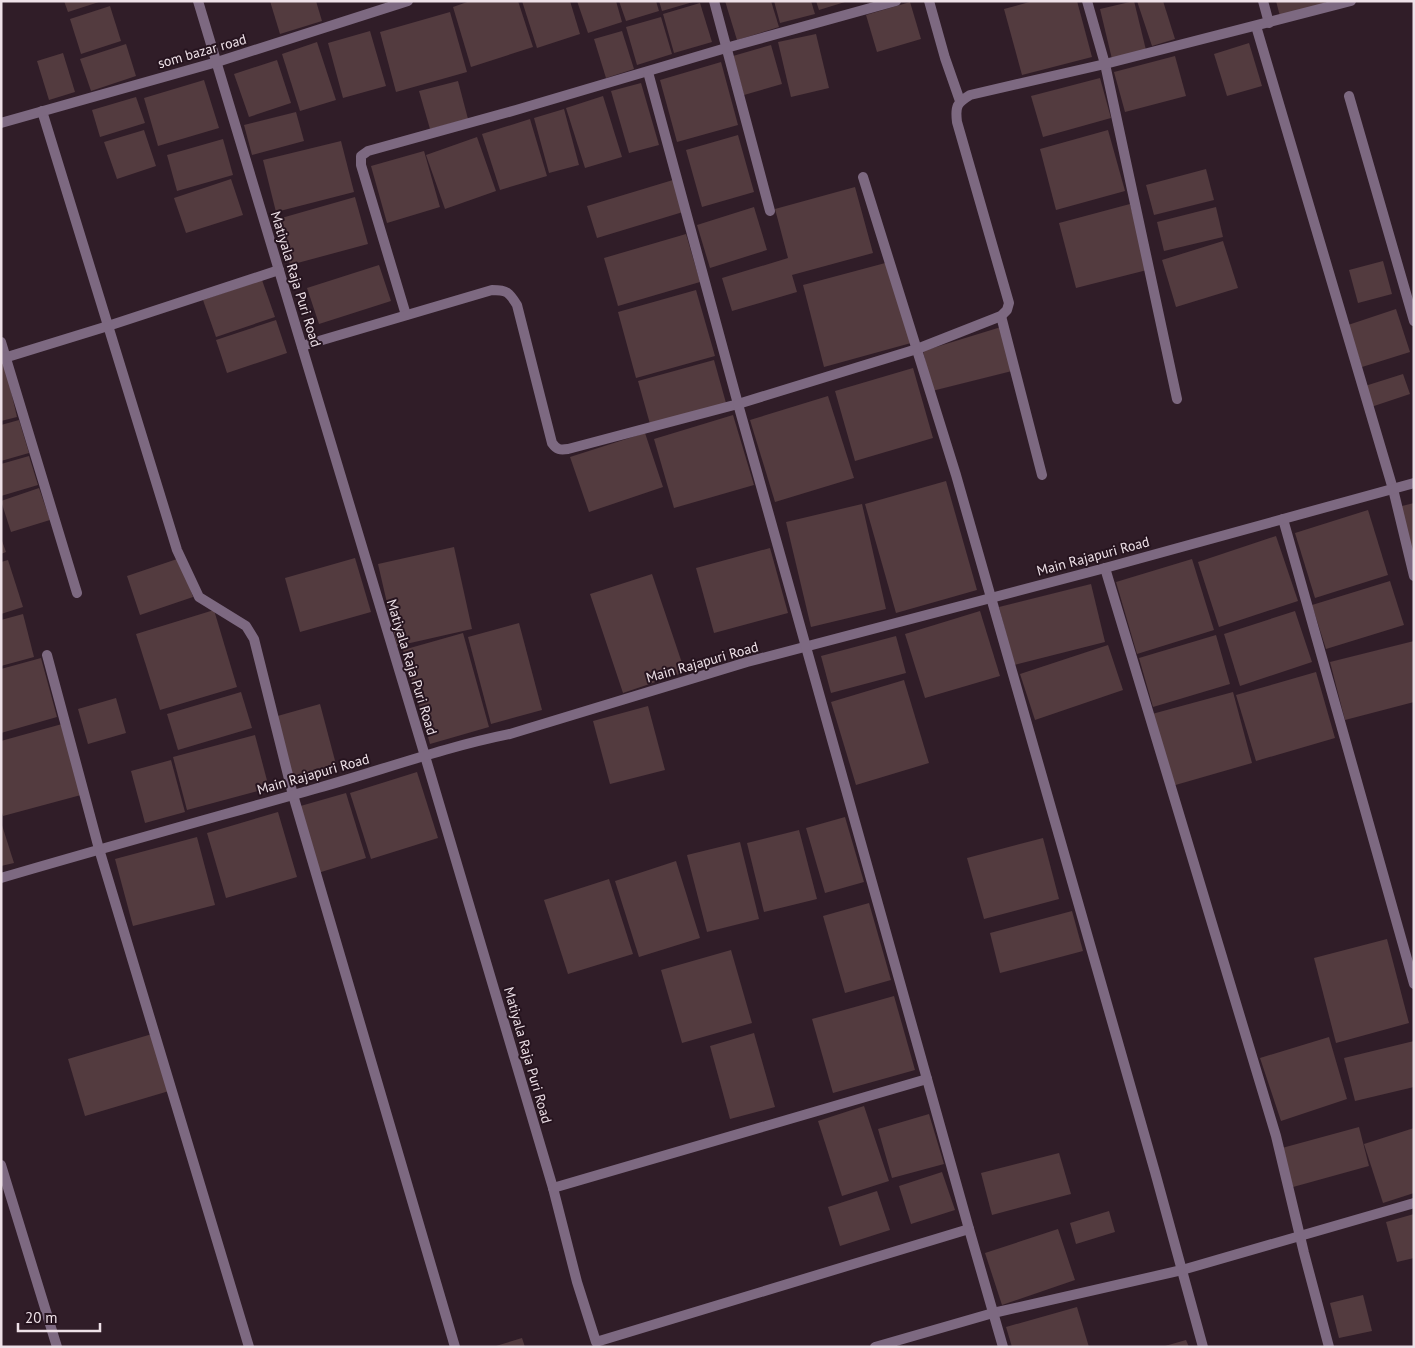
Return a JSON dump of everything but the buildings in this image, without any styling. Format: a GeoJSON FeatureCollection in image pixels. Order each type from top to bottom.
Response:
{"type":"FeatureCollection","features":[{"type":"Feature","properties":{"kind":"street","name":"Matiyala Raja Puri Road"},"geometry":{"type":"LineString","coordinates":[[198,1],[425,756],[553,1188],[577,1282],[596,1342],[969,1229]]}},
{"type":"Feature","properties":{"kind":"street","name":"som bazar road"},"geometry":{"type":"LineString","coordinates":[[1,123],[216,62],[408,1]]}},
{"type":"Feature","properties":{"kind":"street"},"geometry":{"type":"LineString","coordinates":[[714,1],[770,211]]}},
{"type":"Feature","properties":{"kind":"street"},"geometry":{"type":"LineString","coordinates":[[406,315],[360,165],[361,156],[368,151],[896,1]]}},
{"type":"Feature","properties":{"kind":"street"},"geometry":{"type":"LineString","coordinates":[[929,1],[945,58],[960,101]]}},
{"type":"Feature","properties":{"kind":"street"},"geometry":{"type":"LineString","coordinates":[[1088,1],[1105,64],[1177,399]]}},
{"type":"Feature","properties":{"kind":"street"},"geometry":{"type":"LineString","coordinates":[[1263,1],[1269,23]]}},
{"type":"Feature","properties":{"kind":"street"},"geometry":{"type":"LineString","coordinates":[[302,346],[492,290],[503,290],[510,294],[517,305],[552,443],[555,448],[561,450],[738,404],[917,350],[1001,316],[1007,310],[1008,303],[957,122],[955,111],[960,101],[970,95],[1105,64],[1351,1]]}},
{"type":"Feature","properties":{"kind":"street"},"geometry":{"type":"LineString","coordinates":[[1256,26],[1393,489],[1414,576]]}},
{"type":"Feature","properties":{"kind":"street"},"geometry":{"type":"LineString","coordinates":[[648,72],[738,404],[1003,1347]]}},
{"type":"Feature","properties":{"kind":"street"},"geometry":{"type":"LineString","coordinates":[[1350,96],[1414,321]]}},
{"type":"Feature","properties":{"kind":"street"},"geometry":{"type":"LineString","coordinates":[[42,111],[177,550],[199,598],[246,626],[254,639],[293,795],[455,1347]]}},
{"type":"Feature","properties":{"kind":"street"},"geometry":{"type":"LineString","coordinates":[[863,177],[956,475],[1203,1347]]}},
{"type":"Feature","properties":{"kind":"street"},"geometry":{"type":"LineString","coordinates":[[4,358],[279,270]]}},
{"type":"Feature","properties":{"kind":"street"},"geometry":{"type":"LineString","coordinates":[[1001,316],[1042,475]]}},
{"type":"Feature","properties":{"kind":"street"},"geometry":{"type":"LineString","coordinates":[[1,342],[4,358],[77,593]]}},
{"type":"Feature","properties":{"kind":"street","name":"Main Rajapuri Road"},"geometry":{"type":"LineString","coordinates":[[1,878],[478,740],[510,734],[747,662],[1104,568],[1414,482]]}},
{"type":"Feature","properties":{"kind":"street"},"geometry":{"type":"LineString","coordinates":[[1283,519],[1414,984]]}},
{"type":"Feature","properties":{"kind":"street"},"geometry":{"type":"LineString","coordinates":[[1104,568],[1276,1136],[1329,1347]]}},
{"type":"Feature","properties":{"kind":"street"},"geometry":{"type":"LineString","coordinates":[[47,655],[99,849],[249,1347]]}},
{"type":"Feature","properties":{"kind":"street"},"geometry":{"type":"LineString","coordinates":[[553,1188],[927,1079]]}},
{"type":"Feature","properties":{"kind":"street"},"geometry":{"type":"LineString","coordinates":[[1,1165],[57,1347]]}},
{"type":"Feature","properties":{"kind":"street"},"geometry":{"type":"LineString","coordinates":[[875,1347],[994,1313],[1182,1270],[1414,1203]]}}]}
